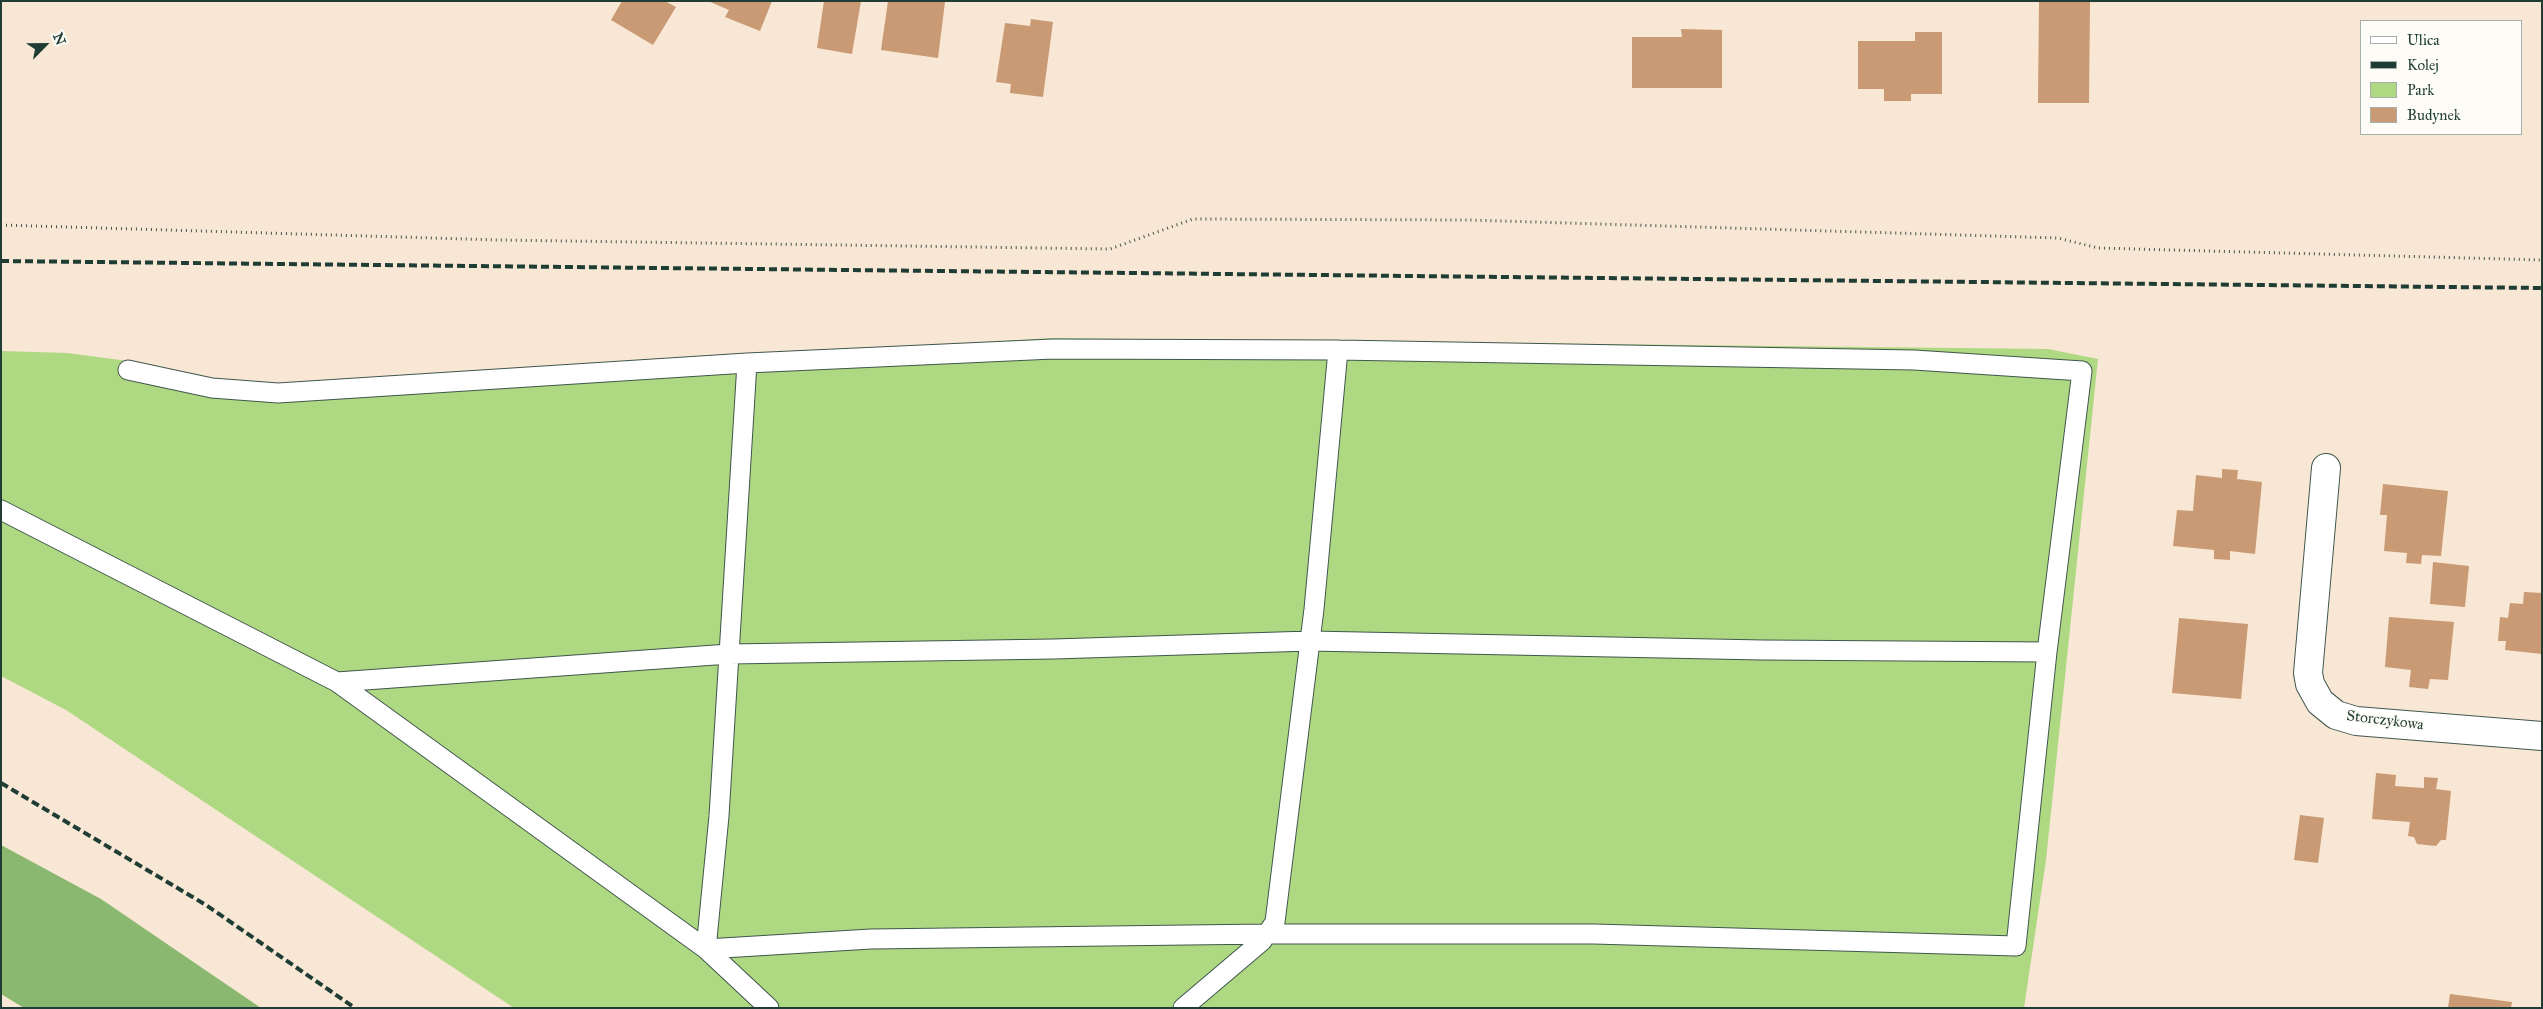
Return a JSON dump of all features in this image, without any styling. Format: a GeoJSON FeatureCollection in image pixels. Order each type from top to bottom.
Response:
{"type":"FeatureCollection","features":[{"type":"Feature","properties":{"kind":"street","name":"Storczykowa"},"geometry":{"type":"LineString","coordinates":[[2326,468],[2308,674],[2312,688],[2320,702],[2336,715],[2356,721],[2542,736]]}},
{"type":"Feature","properties":{"kind":"lane"},"geometry":{"type":"LineString","coordinates":[[128,370],[212,388],[278,393],[746,364],[1052,349],[1338,350],[1914,360],[2082,371],[2047,652],[2016,946],[1594,934],[1267,934],[871,939],[706,949]]}},
{"type":"Feature","properties":{"kind":"lane"},"geometry":{"type":"LineString","coordinates":[[1182,1008],[1262,941],[1275,922],[1310,641],[1338,350]]}},
{"type":"Feature","properties":{"kind":"lane"},"geometry":{"type":"LineString","coordinates":[[706,949],[719,816],[746,364]]}},
{"type":"Feature","properties":{"kind":"lane"},"geometry":{"type":"LineString","coordinates":[[1,510],[337,682],[706,949],[769,1008]]}},
{"type":"Feature","properties":{"kind":"lane"},"geometry":{"type":"LineString","coordinates":[[337,682],[729,654],[1044,649],[1310,641],[1734,649],[2047,652]]}},
{"type":"Feature","properties":{"kind":"path"},"geometry":{"type":"LineString","coordinates":[[1,225],[499,240],[1110,248],[1193,219],[1469,220],[2058,238],[2098,248],[2542,260]]}},
{"type":"Feature","properties":{"kind":"green space"},"geometry":{"type":"Polygon","coordinates":[[[1051,338],[2048,349],[2098,359],[2046,860],[2024,1008],[514,1008],[66,710],[1,676],[1,351],[67,353],[136,362],[213,380],[279,385],[1051,338]]]}},
{"type":"Feature","properties":{"kind":"green space"},"geometry":{"type":"Polygon","coordinates":[[[1,845],[101,899],[261,1008],[24,1008],[1,994],[1,845]]]}},
{"type":"Feature","properties":{"kind":"building"},"geometry":{"type":"Polygon","coordinates":[[[622,1],[665,1],[676,7],[653,45],[611,20],[622,1]]]}},
{"type":"Feature","properties":{"kind":"building"},"geometry":{"type":"Polygon","coordinates":[[[708,1],[772,1],[760,31],[725,17],[729,10],[708,1]]]}},
{"type":"Feature","properties":{"kind":"building"},"geometry":{"type":"Polygon","coordinates":[[[824,1],[861,1],[852,54],[817,48],[824,1]]]}},
{"type":"Feature","properties":{"kind":"building"},"geometry":{"type":"Polygon","coordinates":[[[888,1],[945,2],[938,58],[881,50],[888,1]]]}},
{"type":"Feature","properties":{"kind":"building"},"geometry":{"type":"Polygon","coordinates":[[[2039,1],[2090,1],[2089,103],[2038,103],[2039,1]]]}},
{"type":"Feature","properties":{"kind":"building"},"geometry":{"type":"Polygon","coordinates":[[[1031,19],[1053,22],[1043,97],[1010,93],[1011,84],[996,82],[1005,23],[1030,26],[1031,19]]]}},
{"type":"Feature","properties":{"kind":"building"},"geometry":{"type":"Polygon","coordinates":[[[1681,29],[1722,30],[1722,88],[1632,88],[1632,37],[1682,37],[1681,29]]]}},
{"type":"Feature","properties":{"kind":"building"},"geometry":{"type":"Polygon","coordinates":[[[1915,32],[1942,32],[1942,94],[1911,94],[1911,101],[1884,101],[1884,89],[1858,89],[1858,41],[1915,41],[1915,32]]]}},
{"type":"Feature","properties":{"kind":"building"},"geometry":{"type":"Polygon","coordinates":[[[2222,469],[2238,470],[2237,479],[2262,482],[2255,554],[2230,551],[2230,560],[2214,559],[2214,550],[2173,546],[2177,510],[2193,511],[2196,475],[2222,478],[2222,469]]]}},
{"type":"Feature","properties":{"kind":"building"},"geometry":{"type":"Polygon","coordinates":[[[2383,484],[2448,491],[2441,556],[2422,555],[2421,564],[2406,563],[2407,553],[2384,551],[2387,515],[2380,515],[2383,484]]]}},
{"type":"Feature","properties":{"kind":"building"},"geometry":{"type":"Polygon","coordinates":[[[2433,562],[2469,566],[2465,607],[2430,604],[2433,562]]]}},
{"type":"Feature","properties":{"kind":"building"},"geometry":{"type":"Polygon","coordinates":[[[2524,592],[2542,593],[2542,654],[2505,650],[2506,641],[2498,641],[2500,617],[2508,618],[2510,603],[2523,604],[2524,592]]]}},
{"type":"Feature","properties":{"kind":"building"},"geometry":{"type":"Polygon","coordinates":[[[2389,617],[2454,622],[2448,680],[2430,679],[2428,689],[2409,687],[2411,670],[2385,667],[2389,617]]]}},
{"type":"Feature","properties":{"kind":"building"},"geometry":{"type":"Polygon","coordinates":[[[2179,618],[2248,624],[2241,699],[2172,693],[2179,618]]]}},
{"type":"Feature","properties":{"kind":"building"},"geometry":{"type":"Polygon","coordinates":[[[2376,773],[2396,775],[2395,786],[2424,788],[2424,777],[2438,778],[2436,789],[2451,791],[2446,840],[2441,840],[2436,846],[2417,844],[2414,837],[2408,836],[2410,822],[2372,819],[2376,773]]]}},
{"type":"Feature","properties":{"kind":"building"},"geometry":{"type":"Polygon","coordinates":[[[2300,815],[2324,818],[2318,863],[2294,860],[2300,815]]]}},
{"type":"Feature","properties":{"kind":"building"},"geometry":{"type":"Polygon","coordinates":[[[2450,994],[2512,1002],[2511,1008],[2448,1008],[2450,994]]]}},
{"type":"Feature","properties":{"kind":"railway"},"geometry":{"type":"LineString","coordinates":[[1,261],[2542,288]]}},
{"type":"Feature","properties":{"kind":"railway"},"geometry":{"type":"LineString","coordinates":[[1,783],[206,905],[355,1008]]}}]}
